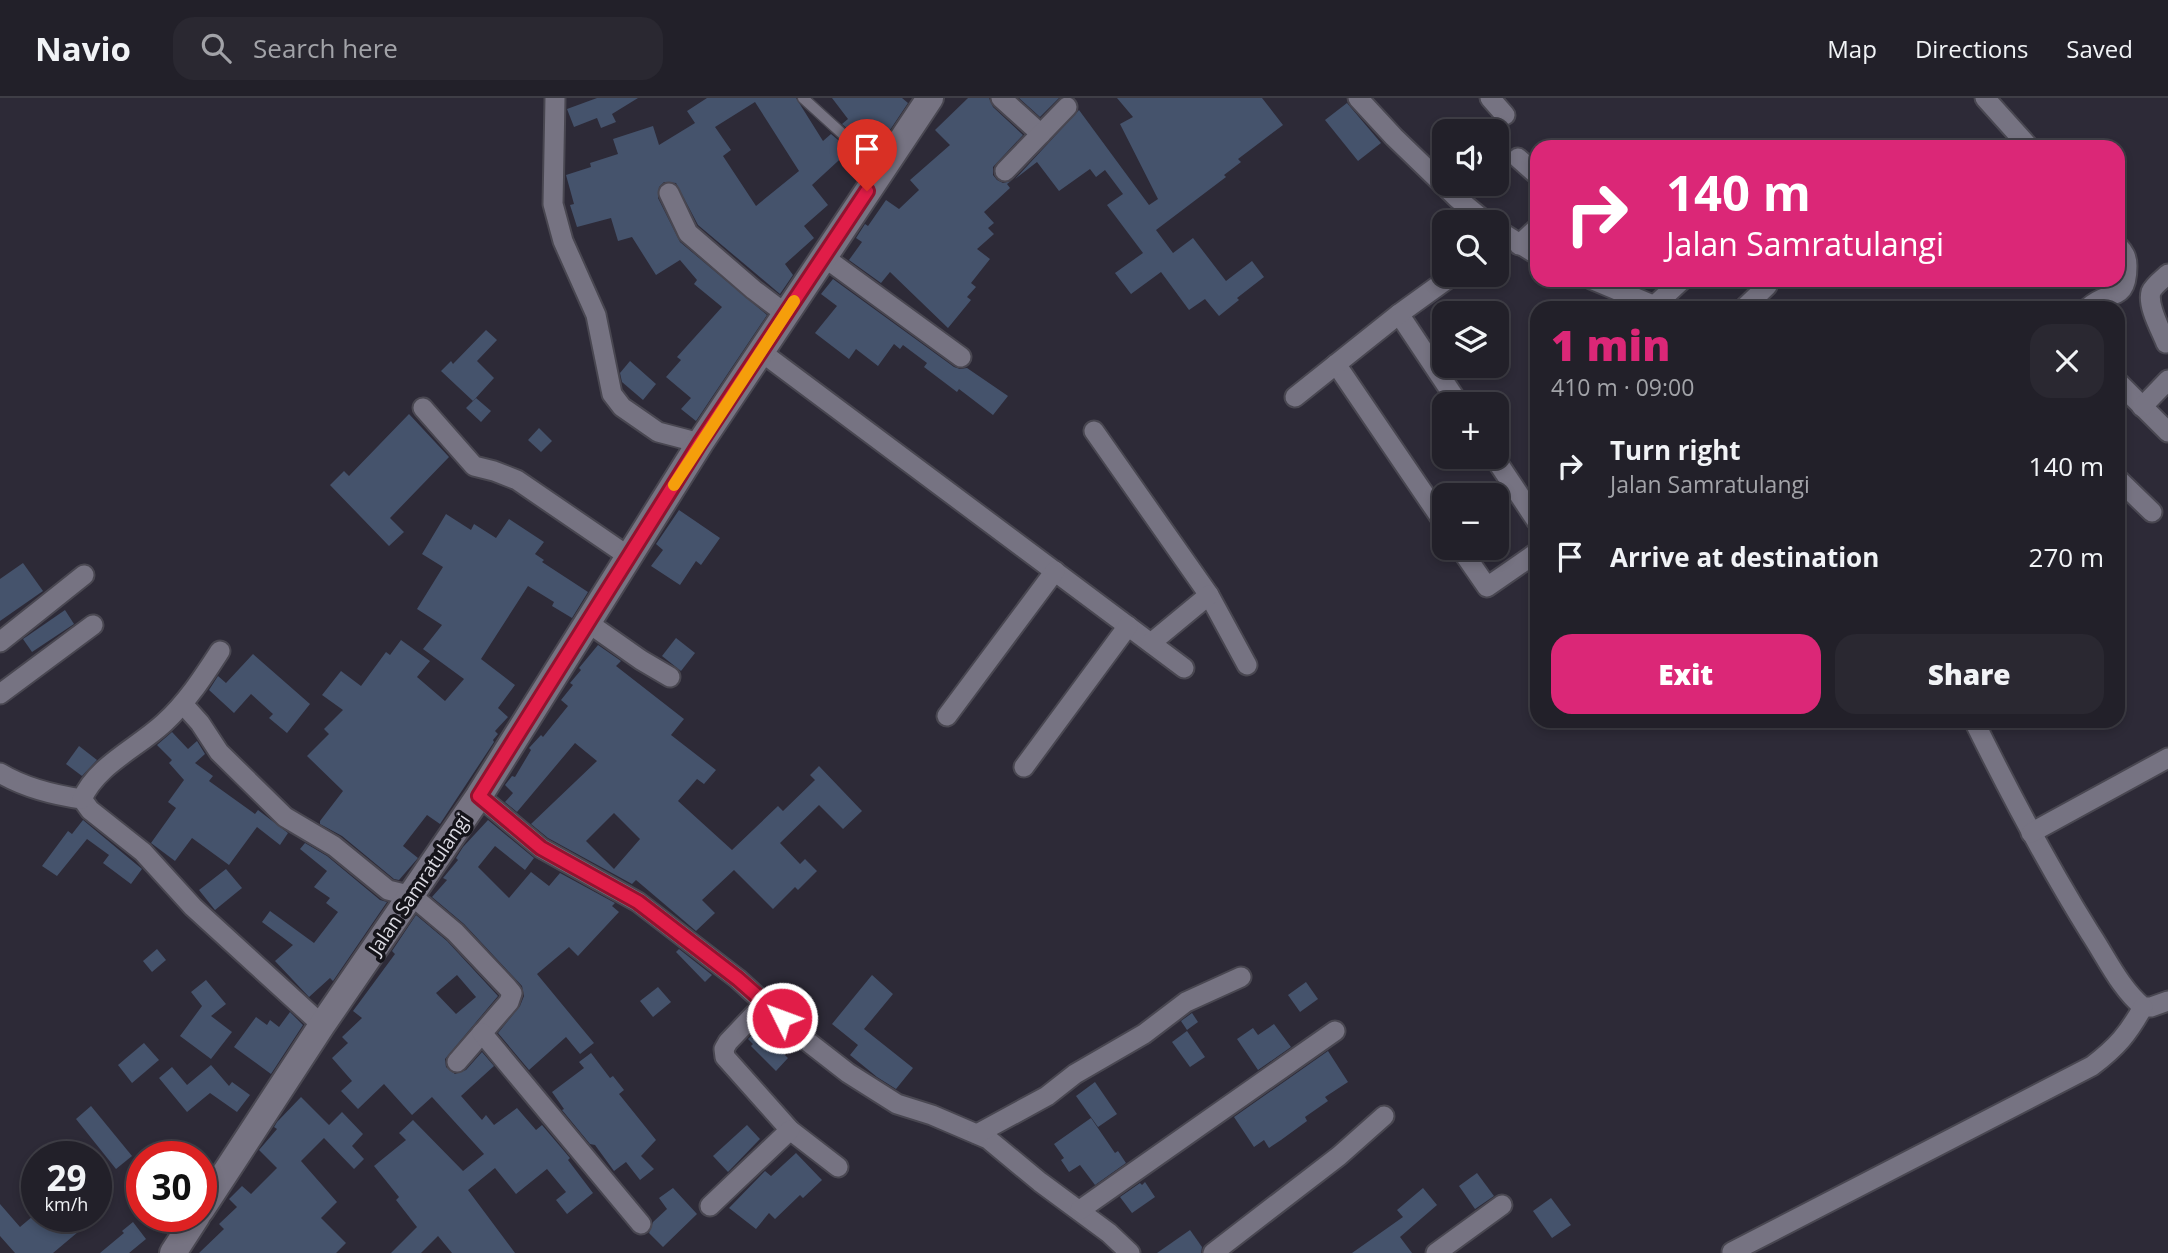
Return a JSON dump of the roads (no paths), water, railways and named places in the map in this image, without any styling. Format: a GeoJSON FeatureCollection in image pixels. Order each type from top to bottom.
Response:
{"type":"FeatureCollection","features":[{"type":"Feature","properties":{"kind":"main road","name":"Jalan Samratulangi"},"geometry":{"type":"LineString","coordinates":[[217,1186],[322,1025],[479,796],[700,443],[930,98]]}},
{"type":"Feature","properties":{"kind":"main road"},"geometry":{"type":"LineString","coordinates":[[173,1253],[187,1232]]}},
{"type":"Feature","properties":{"kind":"street"},"geometry":{"type":"LineString","coordinates":[[555,98],[553,204],[563,240],[596,315],[612,394],[622,407],[658,432],[700,443]]}},
{"type":"Feature","properties":{"kind":"street"},"geometry":{"type":"LineString","coordinates":[[1001,98],[1041,134]]}},
{"type":"Feature","properties":{"kind":"street"},"geometry":{"type":"LineString","coordinates":[[1358,98],[1430,173],[1472,210]]}},
{"type":"Feature","properties":{"kind":"street"},"geometry":{"type":"LineString","coordinates":[[1490,98],[1504,115]]}},
{"type":"Feature","properties":{"kind":"street"},"geometry":{"type":"LineString","coordinates":[[1985,98],[2023,140]]}},
{"type":"Feature","properties":{"kind":"street"},"geometry":{"type":"LineString","coordinates":[[1005,171],[1067,107]]}},
{"type":"Feature","properties":{"kind":"street"},"geometry":{"type":"LineString","coordinates":[[1518,158],[1530,169]]}},
{"type":"Feature","properties":{"kind":"street"},"geometry":{"type":"LineString","coordinates":[[669,193],[688,233],[754,290],[786,313]]}},
{"type":"Feature","properties":{"kind":"street"},"geometry":{"type":"LineString","coordinates":[[1511,242],[1530,232]]}},
{"type":"Feature","properties":{"kind":"street"},"geometry":{"type":"LineString","coordinates":[[2125,256],[2125,284]]}},
{"type":"Feature","properties":{"kind":"street"},"geometry":{"type":"LineString","coordinates":[[824,257],[961,357]]}},
{"type":"Feature","properties":{"kind":"street"},"geometry":{"type":"LineString","coordinates":[[2166,344],[2151,297],[2153,289],[2168,275]]}},
{"type":"Feature","properties":{"kind":"street"},"geometry":{"type":"LineString","coordinates":[[1295,397],[1437,287]]}},
{"type":"Feature","properties":{"kind":"street"},"geometry":{"type":"LineString","coordinates":[[1610,287],[1643,301]]}},
{"type":"Feature","properties":{"kind":"street"},"geometry":{"type":"LineString","coordinates":[[1663,301],[1676,287]]}},
{"type":"Feature","properties":{"kind":"street"},"geometry":{"type":"LineString","coordinates":[[1751,301],[1766,287]]}},
{"type":"Feature","properties":{"kind":"street"},"geometry":{"type":"LineString","coordinates":[[2096,301],[2117,294],[2124,287]]}},
{"type":"Feature","properties":{"kind":"street"},"geometry":{"type":"LineString","coordinates":[[1399,314],[1451,392]]}},
{"type":"Feature","properties":{"kind":"street"},"geometry":{"type":"LineString","coordinates":[[760,351],[1184,668]]}},
{"type":"Feature","properties":{"kind":"street"},"geometry":{"type":"LineString","coordinates":[[1336,364],[1432,505]]}},
{"type":"Feature","properties":{"kind":"street"},"geometry":{"type":"LineString","coordinates":[[2142,407],[2168,380]]}},
{"type":"Feature","properties":{"kind":"street"},"geometry":{"type":"LineString","coordinates":[[2125,389],[2168,432]]}},
{"type":"Feature","properties":{"kind":"street"},"geometry":{"type":"LineString","coordinates":[[424,408],[474,466],[516,480],[628,556]]}},
{"type":"Feature","properties":{"kind":"street"},"geometry":{"type":"LineString","coordinates":[[1094,432],[1209,595],[1247,665]]}},
{"type":"Feature","properties":{"kind":"street"},"geometry":{"type":"LineString","coordinates":[[1502,469],[1530,511]]}},
{"type":"Feature","properties":{"kind":"street"},"geometry":{"type":"LineString","coordinates":[[2125,486],[2152,512]]}},
{"type":"Feature","properties":{"kind":"street"},"geometry":{"type":"LineString","coordinates":[[1468,560],[1487,587],[1530,557]]}},
{"type":"Feature","properties":{"kind":"street"},"geometry":{"type":"LineString","coordinates":[[947,716],[1055,571]]}},
{"type":"Feature","properties":{"kind":"street"},"geometry":{"type":"LineString","coordinates":[[0,642],[84,575]]}},
{"type":"Feature","properties":{"kind":"street"},"geometry":{"type":"LineString","coordinates":[[1151,643],[1209,595]]}},
{"type":"Feature","properties":{"kind":"street"},"geometry":{"type":"LineString","coordinates":[[587,622],[670,677]]}},
{"type":"Feature","properties":{"kind":"street"},"geometry":{"type":"LineString","coordinates":[[0,694],[93,625]]}},
{"type":"Feature","properties":{"kind":"street"},"geometry":{"type":"LineString","coordinates":[[1024,767],[1128,626]]}},
{"type":"Feature","properties":{"kind":"street"},"geometry":{"type":"LineString","coordinates":[[82,799],[91,780],[150,735],[183,704],[220,652]]}},
{"type":"Feature","properties":{"kind":"street"},"geometry":{"type":"LineString","coordinates":[[183,704],[200,723],[219,752],[285,817],[334,846],[388,890],[412,896],[455,932],[512,993],[509,1002],[457,1062]]}},
{"type":"Feature","properties":{"kind":"street"},"geometry":{"type":"LineString","coordinates":[[1978,728],[2052,872],[2119,979],[2143,1006]]}},
{"type":"Feature","properties":{"kind":"street"},"geometry":{"type":"LineString","coordinates":[[2031,833],[2168,758]]}},
{"type":"Feature","properties":{"kind":"street"},"geometry":{"type":"LineString","coordinates":[[0,773],[53,794],[82,799],[90,810],[143,852],[192,906],[322,1025]]}},
{"type":"Feature","properties":{"kind":"street"},"geometry":{"type":"LineString","coordinates":[[479,796],[541,848],[638,902],[766,1002],[798,1034],[848,1073],[897,1104],[977,1134],[1003,1150],[1040,1182],[1109,1233],[1130,1253]]}},
{"type":"Feature","properties":{"kind":"street"},"geometry":{"type":"LineString","coordinates":[[977,1134],[1047,1096],[1075,1074],[1144,1034],[1186,1002],[1241,977]]}},
{"type":"Feature","properties":{"kind":"street"},"geometry":{"type":"LineString","coordinates":[[2143,1006],[2161,1005],[2168,1001]]}},
{"type":"Feature","properties":{"kind":"street"},"geometry":{"type":"LineString","coordinates":[[766,1002],[728,1042],[724,1057],[790,1130],[838,1167]]}},
{"type":"Feature","properties":{"kind":"street"},"geometry":{"type":"LineString","coordinates":[[1732,1252],[2092,1066],[2123,1040],[2143,1006]]}},
{"type":"Feature","properties":{"kind":"street"},"geometry":{"type":"LineString","coordinates":[[1080,1210],[1335,1031]]}},
{"type":"Feature","properties":{"kind":"street"},"geometry":{"type":"LineString","coordinates":[[482,1032],[641,1224]]}},
{"type":"Feature","properties":{"kind":"street"},"geometry":{"type":"LineString","coordinates":[[1213,1253],[1339,1156],[1384,1116]]}},
{"type":"Feature","properties":{"kind":"street"},"geometry":{"type":"LineString","coordinates":[[710,1206],[790,1130]]}},
{"type":"Feature","properties":{"kind":"street"},"geometry":{"type":"LineString","coordinates":[[1436,1253],[1502,1205]]}},
{"type":"Feature","properties":{"kind":"lane"},"geometry":{"type":"LineString","coordinates":[[803,98],[882,169]]}}]}
